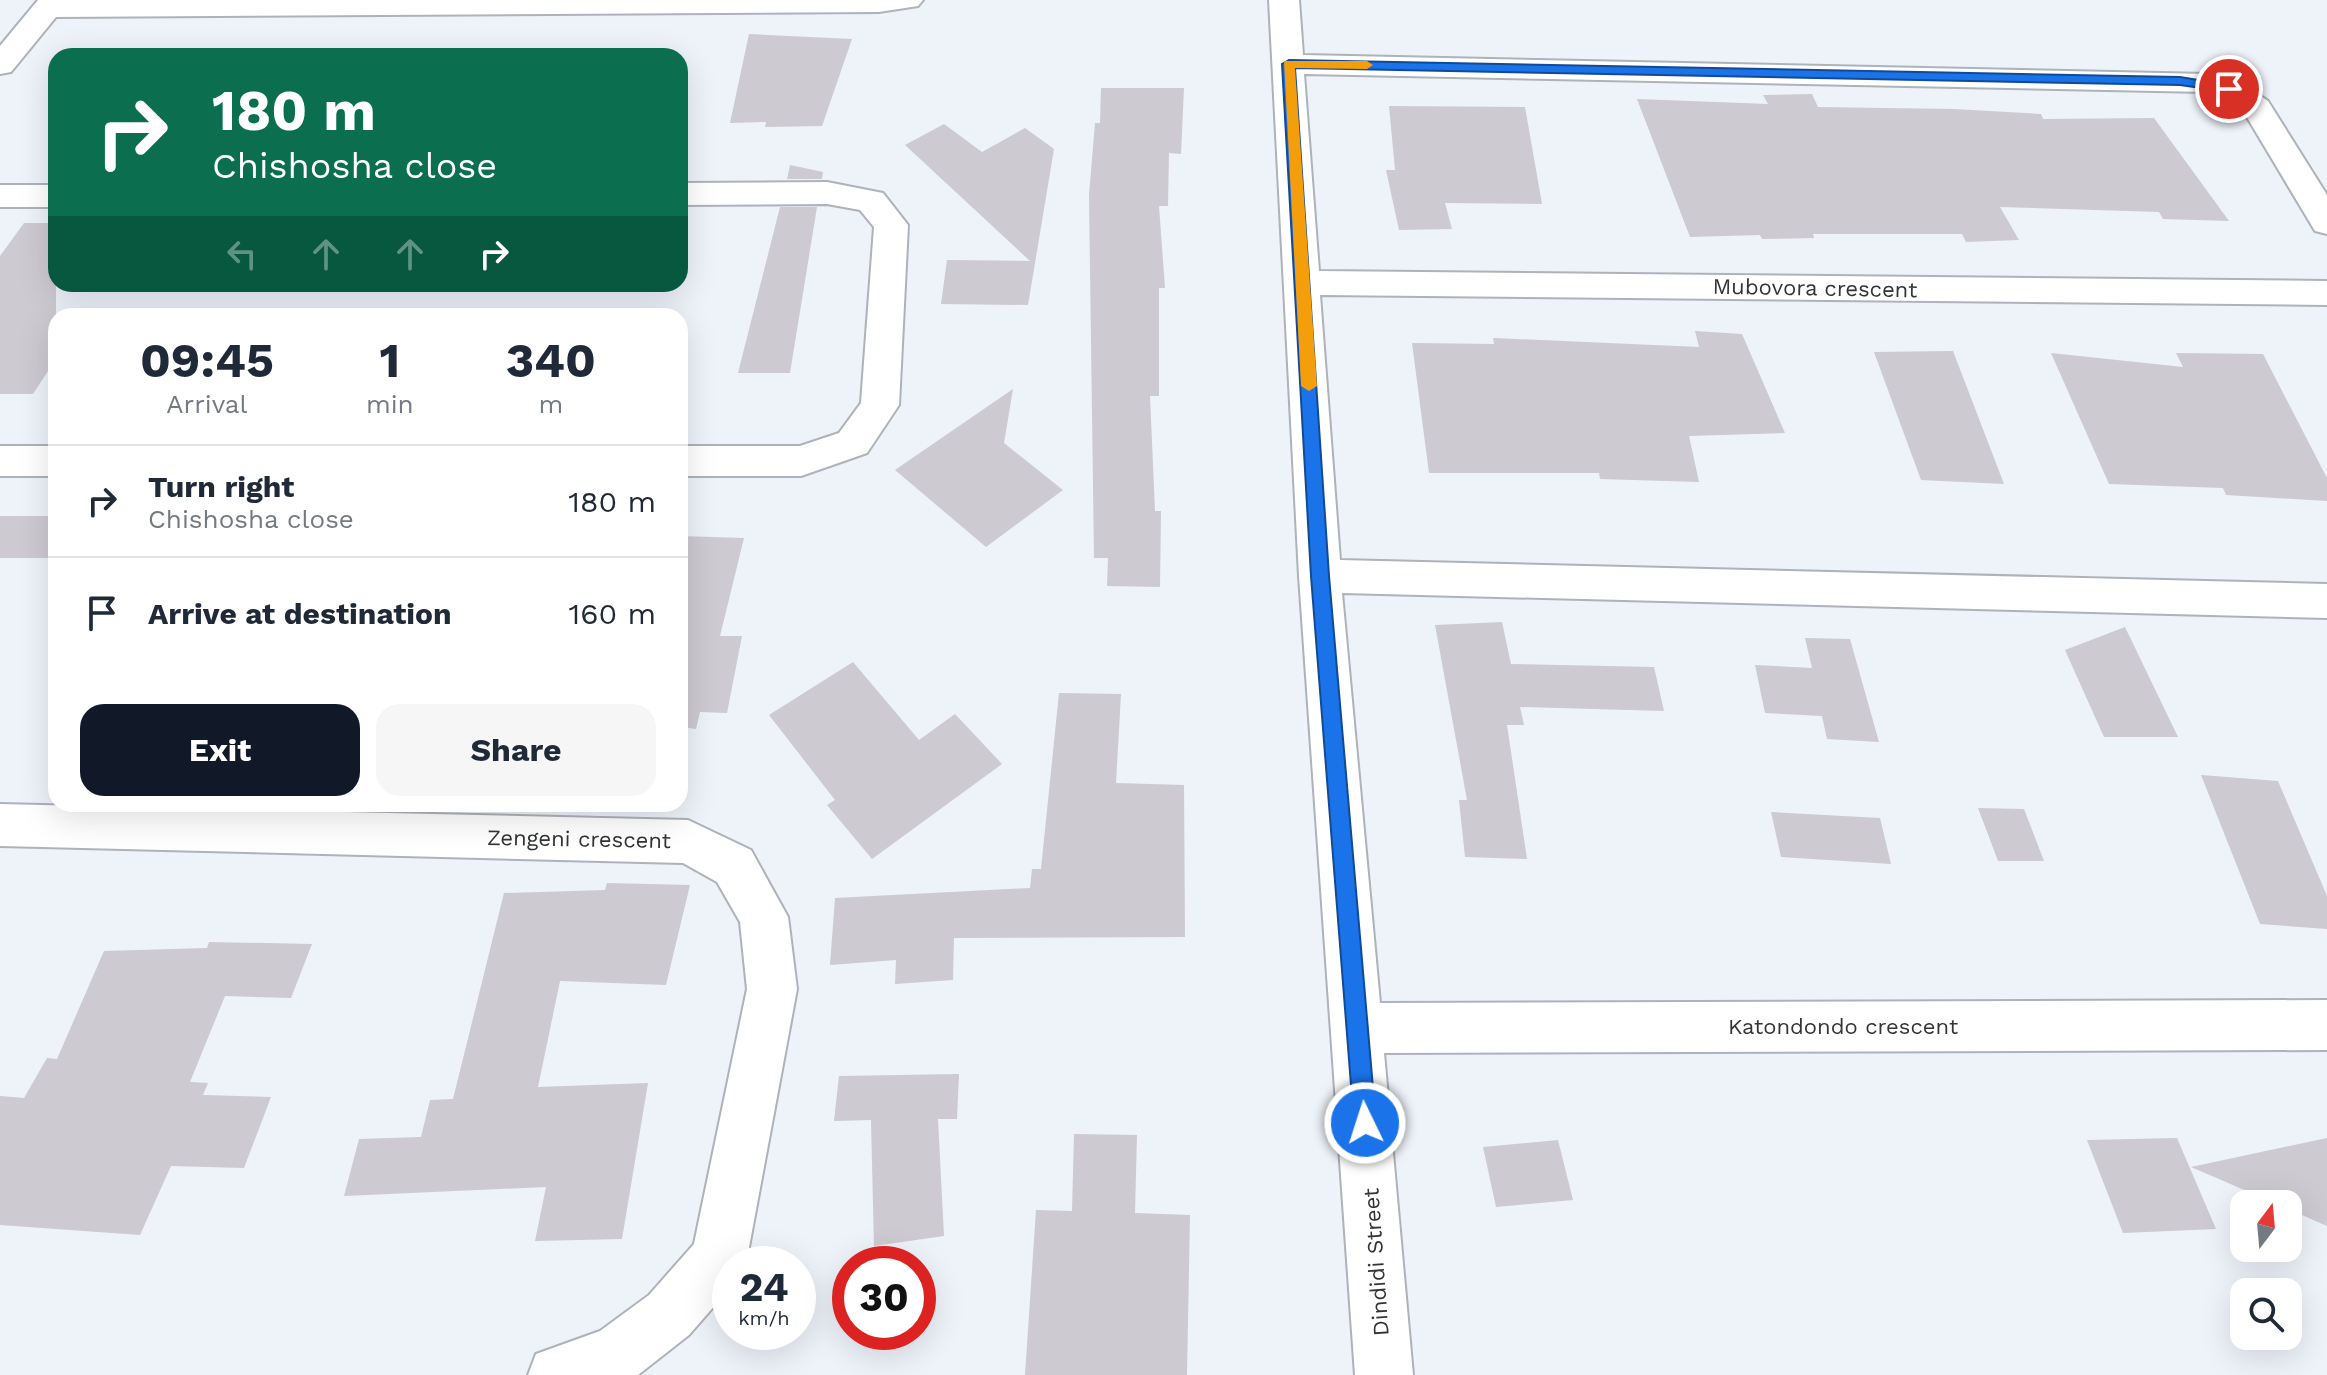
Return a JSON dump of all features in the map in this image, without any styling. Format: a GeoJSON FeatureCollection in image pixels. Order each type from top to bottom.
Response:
{"type":"FeatureCollection","features":[{"type":"Feature","properties":{"kind":"street"},"geometry":{"type":"LineString","coordinates":[[0,65],[51,4],[863,3],[908,0]]}},
{"type":"Feature","properties":{"kind":"street","name":"Dindidi Street"},"geometry":{"type":"LineString","coordinates":[[1284,0],[1320,576],[1384,1375]]}},
{"type":"Feature","properties":{"kind":"street"},"geometry":{"type":"LineString","coordinates":[[1289,64],[2208,83],[2229,89],[2257,108],[2327,223]]}},
{"type":"Feature","properties":{"kind":"street"},"geometry":{"type":"LineString","coordinates":[[688,194],[827,193],[871,201],[891,225],[880,405],[853,443],[801,461],[688,461]]}},
{"type":"Feature","properties":{"kind":"street"},"geometry":{"type":"LineString","coordinates":[[0,196],[48,196]]}},
{"type":"Feature","properties":{"kind":"street","name":"Mubovora crescent"},"geometry":{"type":"LineString","coordinates":[[1303,283],[2327,293]]}},
{"type":"Feature","properties":{"kind":"street"},"geometry":{"type":"LineString","coordinates":[[0,461],[48,461]]}},
{"type":"Feature","properties":{"kind":"street"},"geometry":{"type":"LineString","coordinates":[[1320,576],[2327,601]]}},
{"type":"Feature","properties":{"kind":"street","name":"Zengeni crescent"},"geometry":{"type":"LineString","coordinates":[[0,825],[688,842],[734,866],[764,917],[772,989],[719,1258],[669,1315],[617,1355],[557,1375]]}},
{"type":"Feature","properties":{"kind":"street","name":"Katondondo crescent"},"geometry":{"type":"LineString","coordinates":[[1358,1028],[2327,1025]]}},
{"type":"Feature","properties":{"kind":"building"},"geometry":{"type":"Polygon","coordinates":[[[749,34],[852,39],[822,126],[765,127],[766,122],[730,123],[749,34]]]}},
{"type":"Feature","properties":{"kind":"building"},"geometry":{"type":"Polygon","coordinates":[[[1101,88],[1184,88],[1181,154],[1169,153],[1168,206],[1159,206],[1165,288],[1159,288],[1159,396],[1150,396],[1155,511],[1161,511],[1160,587],[1107,586],[1108,558],[1094,558],[1089,195],[1095,123],[1100,123],[1101,88]]]}},
{"type":"Feature","properties":{"kind":"building"},"geometry":{"type":"Polygon","coordinates":[[[1812,94],[1818,107],[1954,109],[2041,114],[2043,119],[2154,118],[2229,221],[2163,219],[2159,212],[2000,207],[2019,240],[1966,242],[1962,234],[1813,234],[1814,238],[1762,239],[1760,235],[1690,237],[1637,99],[1768,104],[1763,95],[1812,94]]]}},
{"type":"Feature","properties":{"kind":"building"},"geometry":{"type":"Polygon","coordinates":[[[1389,106],[1525,107],[1542,204],[1445,203],[1452,229],[1399,230],[1386,170],[1395,170],[1389,106]]]}},
{"type":"Feature","properties":{"kind":"building"},"geometry":{"type":"Polygon","coordinates":[[[944,124],[982,152],[1025,128],[1054,149],[1028,305],[941,304],[947,260],[1030,261],[905,145],[944,124]]]}},
{"type":"Feature","properties":{"kind":"building"},"geometry":{"type":"Polygon","coordinates":[[[790,165],[823,172],[822,179],[787,179],[790,165]]]}},
{"type":"Feature","properties":{"kind":"building"},"geometry":{"type":"Polygon","coordinates":[[[780,207],[817,207],[790,373],[738,373],[780,207]]]}},
{"type":"Feature","properties":{"kind":"building"},"geometry":{"type":"Polygon","coordinates":[[[24,223],[48,223],[48,292],[56,292],[56,308],[48,308],[48,371],[33,394],[0,394],[0,256],[24,223]]]}},
{"type":"Feature","properties":{"kind":"building"},"geometry":{"type":"Polygon","coordinates":[[[1695,331],[1742,334],[1785,433],[1689,436],[1699,482],[1600,479],[1599,473],[1429,473],[1412,343],[1494,344],[1493,338],[1699,347],[1695,331]]]}},
{"type":"Feature","properties":{"kind":"building"},"geometry":{"type":"Polygon","coordinates":[[[1953,351],[2004,484],[1921,480],[1874,352],[1953,351]]]}},
{"type":"Feature","properties":{"kind":"building"},"geometry":{"type":"Polygon","coordinates":[[[2051,353],[2183,367],[2176,353],[2263,354],[2327,478],[2327,501],[2226,495],[2223,488],[2109,484],[2051,353]]]}},
{"type":"Feature","properties":{"kind":"building"},"geometry":{"type":"Polygon","coordinates":[[[1013,389],[1004,443],[1063,490],[986,547],[895,470],[1013,389]]]}},
{"type":"Feature","properties":{"kind":"building"},"geometry":{"type":"Polygon","coordinates":[[[0,516],[48,516],[48,558],[0,558],[0,516]]]}},
{"type":"Feature","properties":{"kind":"building"},"geometry":{"type":"Polygon","coordinates":[[[688,536],[744,538],[720,636],[742,636],[727,713],[700,712],[696,729],[688,728],[688,536]]]}},
{"type":"Feature","properties":{"kind":"building"},"geometry":{"type":"Polygon","coordinates":[[[1502,622],[1511,664],[1654,667],[1664,711],[1520,707],[1524,725],[1507,725],[1527,859],[1465,857],[1459,800],[1467,800],[1435,625],[1502,622]]]}},
{"type":"Feature","properties":{"kind":"building"},"geometry":{"type":"Polygon","coordinates":[[[2125,627],[2178,737],[2104,737],[2065,650],[2125,627]]]}},
{"type":"Feature","properties":{"kind":"building"},"geometry":{"type":"Polygon","coordinates":[[[1805,638],[1850,639],[1879,742],[1827,739],[1822,716],[1765,713],[1755,665],[1812,668],[1805,638]]]}},
{"type":"Feature","properties":{"kind":"building"},"geometry":{"type":"Polygon","coordinates":[[[853,662],[919,740],[955,714],[1002,764],[872,859],[827,805],[835,800],[769,715],[853,662]]]}},
{"type":"Feature","properties":{"kind":"building"},"geometry":{"type":"Polygon","coordinates":[[[1059,693],[1121,694],[1116,783],[1184,785],[1185,937],[954,938],[953,980],[895,984],[896,960],[830,965],[835,898],[1030,888],[1032,869],[1041,869],[1059,693]]]}},
{"type":"Feature","properties":{"kind":"building"},"geometry":{"type":"Polygon","coordinates":[[[2201,775],[2278,781],[2327,896],[2327,929],[2260,924],[2201,775]]]}},
{"type":"Feature","properties":{"kind":"building"},"geometry":{"type":"Polygon","coordinates":[[[1978,808],[2024,809],[2044,861],[1998,861],[1978,808]]]}},
{"type":"Feature","properties":{"kind":"building"},"geometry":{"type":"Polygon","coordinates":[[[1771,812],[1880,818],[1891,864],[1781,857],[1771,812]]]}},
{"type":"Feature","properties":{"kind":"building"},"geometry":{"type":"Polygon","coordinates":[[[607,883],[690,885],[666,985],[560,981],[538,1087],[648,1083],[622,1239],[535,1241],[546,1187],[344,1196],[359,1139],[421,1137],[430,1100],[453,1099],[504,893],[605,890],[607,883]]]}},
{"type":"Feature","properties":{"kind":"building"},"geometry":{"type":"Polygon","coordinates":[[[209,942],[312,944],[291,998],[225,996],[190,1082],[208,1083],[203,1095],[271,1097],[244,1168],[171,1166],[140,1235],[0,1225],[0,1096],[24,1098],[47,1058],[57,1059],[104,951],[207,948],[209,942]]]}},
{"type":"Feature","properties":{"kind":"building"},"geometry":{"type":"Polygon","coordinates":[[[959,1074],[957,1119],[938,1119],[944,1236],[874,1246],[871,1120],[834,1121],[839,1076],[959,1074]]]}},
{"type":"Feature","properties":{"kind":"building"},"geometry":{"type":"Polygon","coordinates":[[[1074,1134],[1137,1135],[1135,1213],[1190,1215],[1187,1375],[1025,1375],[1036,1210],[1072,1211],[1074,1134]]]}},
{"type":"Feature","properties":{"kind":"building"},"geometry":{"type":"Polygon","coordinates":[[[2177,1138],[2216,1229],[2123,1233],[2087,1140],[2177,1138]]]}},
{"type":"Feature","properties":{"kind":"building"},"geometry":{"type":"Polygon","coordinates":[[[2327,1138],[2327,1226],[2302,1215],[2302,1190],[2244,1190],[2191,1167],[2327,1138]]]}},
{"type":"Feature","properties":{"kind":"building"},"geometry":{"type":"Polygon","coordinates":[[[1558,1140],[1573,1200],[1496,1207],[1483,1147],[1558,1140]]]}},
{"type":"Feature","properties":{"kind":"slow traffic"},"geometry":{"type":"LineString","coordinates":[[1309,386],[1289,64],[1367,65]]}},
{"type":"Feature","properties":{"kind":"route"},"geometry":{"type":"LineString","coordinates":[[1365,1123],[1320,576],[1289,64],[2180,81],[2208,83],[2229,89]]}}]}
